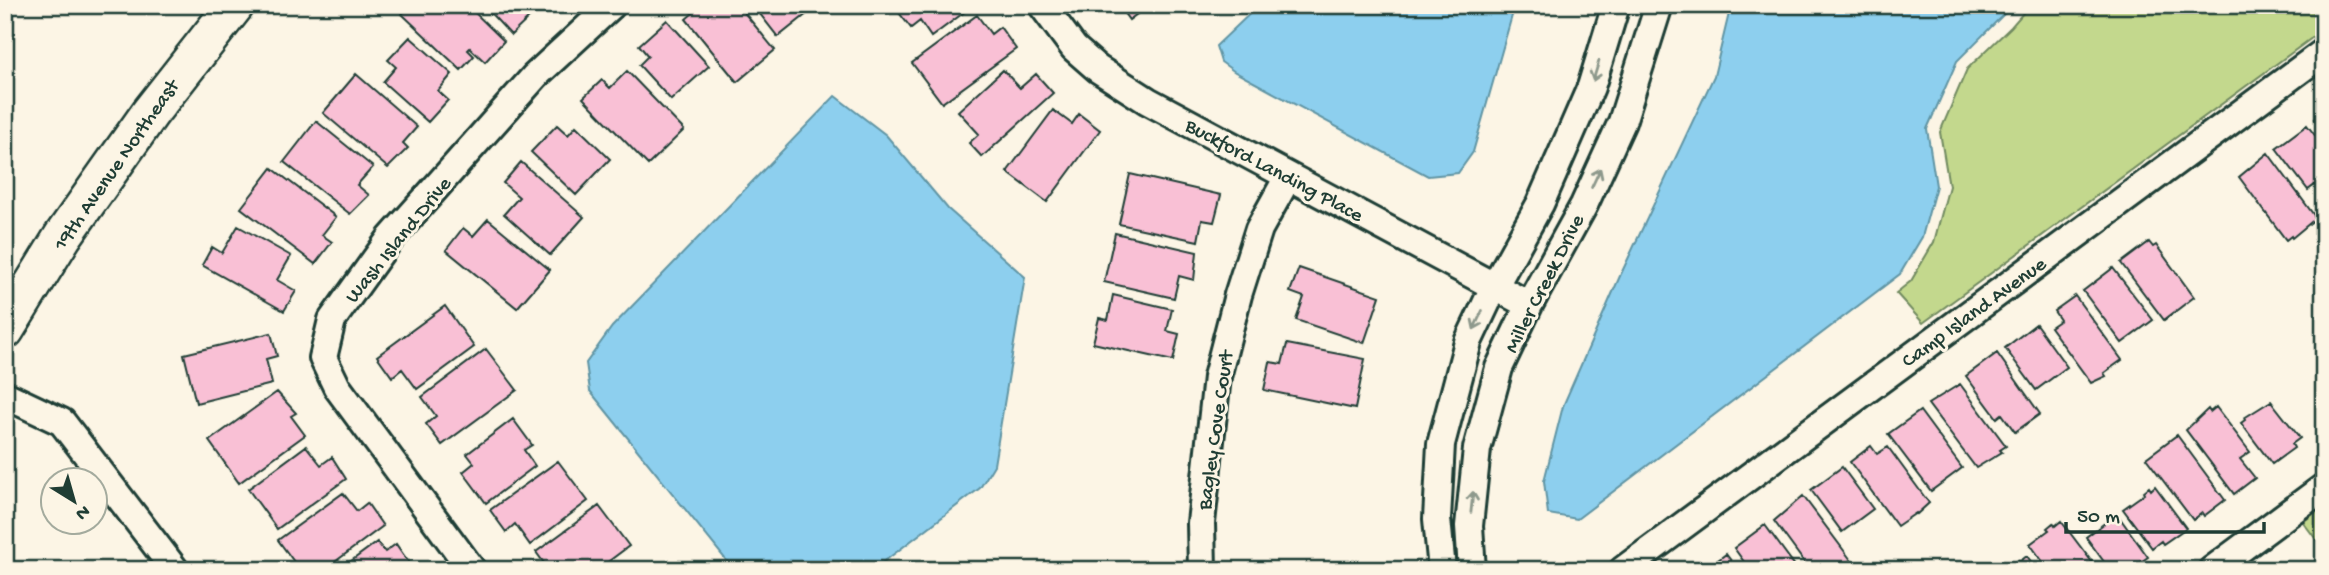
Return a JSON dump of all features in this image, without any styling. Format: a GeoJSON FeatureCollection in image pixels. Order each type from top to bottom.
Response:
{"type":"FeatureCollection","features":[{"type":"Feature","properties":{"kind":"street","name":"19th Avenue Northeast"},"geometry":{"type":"LineString","coordinates":[[5,330],[63,236],[150,113],[235,5]]}},
{"type":"Feature","properties":{"kind":"street","name":"Wash Island Drive"},"geometry":{"type":"LineString","coordinates":[[472,570],[337,387],[323,358],[332,320],[390,239],[535,76],[612,5]]}},
{"type":"Feature","properties":{"kind":"street","name":"Buckford Landing Place"},"geometry":{"type":"LineString","coordinates":[[1042,5],[1074,48],[1098,69],[1148,101],[1529,305]]}},
{"type":"Feature","properties":{"kind":"street","name":"Miller Creek Drive"},"geometry":{"type":"LineString","coordinates":[[1442,570],[1437,519],[1441,444],[1468,342],[1494,287],[1540,204],[1591,87],[1616,5]]}},
{"type":"Feature","properties":{"kind":"street","name":"Miller Creek Drive"},"geometry":{"type":"LineString","coordinates":[[1472,570],[1469,526],[1477,449],[1499,368],[1529,305],[1584,205],[1622,122],[1659,5]]}},
{"type":"Feature","properties":{"kind":"street","name":"Camp Island Avenue"},"geometry":{"type":"LineString","coordinates":[[1623,570],[2324,51]]}},
{"type":"Feature","properties":{"kind":"street","name":"Bagley Cove Court"},"geometry":{"type":"LineString","coordinates":[[1202,570],[1201,523],[1217,377],[1238,295],[1259,229],[1288,177]]}},
{"type":"Feature","properties":{"kind":"street"},"geometry":{"type":"LineString","coordinates":[[5,395],[62,422],[175,570]]}},
{"type":"Feature","properties":{"kind":"street"},"geometry":{"type":"LineString","coordinates":[[2212,570],[2324,487]]}},
{"type":"Feature","properties":{"kind":"green space"},"geometry":{"type":"Polygon","coordinates":[[[2030,5],[2324,5],[2324,29],[1923,323],[1896,293],[1911,281],[1934,242],[1949,186],[1940,132],[1967,69],[2030,5]]]}},
{"type":"Feature","properties":{"kind":"green space"},"geometry":{"type":"Polygon","coordinates":[[[2324,506],[2324,550],[2303,522],[2324,506]]]}},
{"type":"Feature","properties":{"kind":"water"},"geometry":{"type":"Polygon","coordinates":[[[1259,5],[1515,5],[1473,152],[1458,173],[1428,176],[1221,62],[1216,46],[1259,5]]]}},
{"type":"Feature","properties":{"kind":"water"},"geometry":{"type":"Polygon","coordinates":[[[1731,5],[2013,5],[1957,61],[1927,129],[1936,186],[1922,237],[1900,274],[1577,519],[1548,514],[1544,481],[1563,406],[1620,276],[1714,76],[1731,5]]]}},
{"type":"Feature","properties":{"kind":"water"},"geometry":{"type":"Polygon","coordinates":[[[835,96],[886,135],[948,209],[1025,277],[994,465],[980,488],[873,570],[734,570],[590,391],[586,363],[612,327],[835,96]]]}},
{"type":"Feature","properties":{"kind":"building"},"geometry":{"type":"Polygon","coordinates":[[[411,5],[467,5],[504,41],[485,62],[470,48],[468,50],[474,56],[461,70],[402,14],[411,5]]]}},
{"type":"Feature","properties":{"kind":"building"},"geometry":{"type":"Polygon","coordinates":[[[483,5],[521,5],[531,16],[511,35],[483,5]]]}},
{"type":"Feature","properties":{"kind":"building"},"geometry":{"type":"Polygon","coordinates":[[[702,5],[738,5],[775,50],[737,82],[686,19],[702,5]]]}},
{"type":"Feature","properties":{"kind":"building"},"geometry":{"type":"Polygon","coordinates":[[[753,5],[818,5],[778,37],[753,5]]]}},
{"type":"Feature","properties":{"kind":"building"},"geometry":{"type":"Polygon","coordinates":[[[893,5],[974,5],[931,37],[920,21],[911,28],[893,5]]]}},
{"type":"Feature","properties":{"kind":"building"},"geometry":{"type":"Polygon","coordinates":[[[1118,5],[1149,5],[1129,20],[1118,5]]]}},
{"type":"Feature","properties":{"kind":"building"},"geometry":{"type":"Polygon","coordinates":[[[977,15],[991,34],[1000,27],[1016,49],[942,103],[912,63],[977,15]]]}},
{"type":"Feature","properties":{"kind":"building"},"geometry":{"type":"Polygon","coordinates":[[[667,20],[709,66],[671,100],[639,65],[648,56],[639,45],[667,20]]]}},
{"type":"Feature","properties":{"kind":"building"},"geometry":{"type":"Polygon","coordinates":[[[410,37],[452,74],[438,91],[448,100],[428,122],[383,82],[396,67],[388,60],[410,37]]]}},
{"type":"Feature","properties":{"kind":"building"},"geometry":{"type":"Polygon","coordinates":[[[1003,70],[1020,88],[1036,74],[1053,93],[982,157],[969,143],[979,134],[958,111],[1003,70]]]}},
{"type":"Feature","properties":{"kind":"building"},"geometry":{"type":"Polygon","coordinates":[[[627,71],[684,130],[648,165],[583,98],[602,80],[610,88],[627,71]]]}},
{"type":"Feature","properties":{"kind":"building"},"geometry":{"type":"Polygon","coordinates":[[[356,74],[417,127],[403,143],[408,148],[388,168],[323,113],[356,74]]]}},
{"type":"Feature","properties":{"kind":"building"},"geometry":{"type":"Polygon","coordinates":[[[1053,110],[1072,124],[1079,114],[1100,130],[1047,202],[1007,172],[1053,110]]]}},
{"type":"Feature","properties":{"kind":"building"},"geometry":{"type":"Polygon","coordinates":[[[2324,113],[2324,131],[2315,119],[2324,113]]]}},
{"type":"Feature","properties":{"kind":"building"},"geometry":{"type":"Polygon","coordinates":[[[316,121],[373,167],[357,185],[369,195],[350,214],[284,162],[316,121]]]}},
{"type":"Feature","properties":{"kind":"building"},"geometry":{"type":"Polygon","coordinates":[[[557,125],[568,135],[576,126],[610,159],[576,195],[531,152],[557,125]]]}},
{"type":"Feature","properties":{"kind":"building"},"geometry":{"type":"Polygon","coordinates":[[[2307,125],[2324,147],[2324,178],[2308,190],[2276,148],[2307,125]]]}},
{"type":"Feature","properties":{"kind":"building"},"geometry":{"type":"Polygon","coordinates":[[[2268,153],[2316,218],[2286,240],[2239,177],[2268,153]]]}},
{"type":"Feature","properties":{"kind":"building"},"geometry":{"type":"Polygon","coordinates":[[[521,162],[584,217],[550,255],[504,214],[519,197],[503,183],[521,162]]]}},
{"type":"Feature","properties":{"kind":"building"},"geometry":{"type":"Polygon","coordinates":[[[272,168],[336,217],[322,235],[332,242],[315,264],[241,208],[272,168]]]}},
{"type":"Feature","properties":{"kind":"building"},"geometry":{"type":"Polygon","coordinates":[[[1130,174],[1221,195],[1214,222],[1202,220],[1198,241],[1119,224],[1130,174]]]}},
{"type":"Feature","properties":{"kind":"building"},"geometry":{"type":"Polygon","coordinates":[[[488,219],[550,270],[517,308],[446,250],[463,228],[473,236],[488,219]]]}},
{"type":"Feature","properties":{"kind":"building"},"geometry":{"type":"Polygon","coordinates":[[[238,226],[291,256],[277,280],[296,291],[284,311],[202,265],[212,247],[222,253],[238,226]]]}},
{"type":"Feature","properties":{"kind":"building"},"geometry":{"type":"Polygon","coordinates":[[[1115,233],[1197,252],[1194,280],[1179,276],[1174,298],[1104,282],[1115,233]]]}},
{"type":"Feature","properties":{"kind":"building"},"geometry":{"type":"Polygon","coordinates":[[[2149,242],[2153,247],[2156,245],[2194,297],[2164,320],[2121,263],[2149,242]]]}},
{"type":"Feature","properties":{"kind":"building"},"geometry":{"type":"Polygon","coordinates":[[[1299,268],[1380,296],[1364,343],[1296,320],[1304,297],[1290,292],[1299,268]]]}},
{"type":"Feature","properties":{"kind":"building"},"geometry":{"type":"Polygon","coordinates":[[[2113,268],[2153,320],[2122,343],[2083,291],[2113,268]]]}},
{"type":"Feature","properties":{"kind":"building"},"geometry":{"type":"Polygon","coordinates":[[[1113,295],[1172,309],[1167,331],[1179,334],[1173,361],[1093,343],[1099,318],[1108,320],[1113,295]]]}},
{"type":"Feature","properties":{"kind":"building"},"geometry":{"type":"Polygon","coordinates":[[[2075,296],[2122,360],[2104,373],[2106,376],[2091,383],[2050,327],[2060,320],[2054,311],[2075,296]]]}},
{"type":"Feature","properties":{"kind":"building"},"geometry":{"type":"Polygon","coordinates":[[[445,306],[474,347],[417,389],[402,369],[392,377],[377,356],[445,306]]]}},
{"type":"Feature","properties":{"kind":"building"},"geometry":{"type":"Polygon","coordinates":[[[2036,324],[2067,367],[2036,390],[2005,348],[2036,324]]]}},
{"type":"Feature","properties":{"kind":"building"},"geometry":{"type":"Polygon","coordinates":[[[271,333],[277,356],[266,359],[272,384],[196,403],[184,354],[271,333]]]}},
{"type":"Feature","properties":{"kind":"building"},"geometry":{"type":"Polygon","coordinates":[[[1287,344],[1365,359],[1355,409],[1264,390],[1270,362],[1282,364],[1287,344]]]}},
{"type":"Feature","properties":{"kind":"building"},"geometry":{"type":"Polygon","coordinates":[[[486,349],[517,390],[442,445],[426,424],[436,416],[422,397],[486,349]]]}},
{"type":"Feature","properties":{"kind":"building"},"geometry":{"type":"Polygon","coordinates":[[[1997,353],[2040,414],[2015,432],[2002,414],[1997,418],[1966,376],[1997,353]]]}},
{"type":"Feature","properties":{"kind":"building"},"geometry":{"type":"Polygon","coordinates":[[[1960,384],[2006,446],[2000,450],[2002,452],[1976,468],[1928,404],[1960,384]]]}},
{"type":"Feature","properties":{"kind":"building"},"geometry":{"type":"Polygon","coordinates":[[[277,392],[296,413],[291,416],[305,435],[239,483],[209,441],[277,392]]]}},
{"type":"Feature","properties":{"kind":"building"},"geometry":{"type":"Polygon","coordinates":[[[2271,401],[2300,438],[2292,444],[2294,448],[2272,464],[2241,423],[2244,418],[2271,401]]]}},
{"type":"Feature","properties":{"kind":"building"},"geometry":{"type":"Polygon","coordinates":[[[2216,407],[2250,452],[2240,459],[2255,478],[2234,494],[2186,430],[2208,409],[2210,412],[2216,407]]]}},
{"type":"Feature","properties":{"kind":"building"},"geometry":{"type":"Polygon","coordinates":[[[1920,411],[1962,468],[1931,491],[1888,434],[1920,411]]]}},
{"type":"Feature","properties":{"kind":"building"},"geometry":{"type":"Polygon","coordinates":[[[513,419],[532,445],[524,450],[535,466],[486,503],[463,472],[474,463],[467,454],[513,419]]]}},
{"type":"Feature","properties":{"kind":"building"},"geometry":{"type":"Polygon","coordinates":[[[2177,435],[2225,500],[2204,516],[2202,513],[2193,520],[2146,458],[2177,435]]]}},
{"type":"Feature","properties":{"kind":"building"},"geometry":{"type":"Polygon","coordinates":[[[306,446],[321,465],[332,457],[346,479],[277,529],[248,489],[306,446]]]}},
{"type":"Feature","properties":{"kind":"building"},"geometry":{"type":"Polygon","coordinates":[[[1871,446],[1877,454],[1888,447],[1929,503],[1897,526],[1850,462],[1871,446]]]}},
{"type":"Feature","properties":{"kind":"building"},"geometry":{"type":"Polygon","coordinates":[[[558,461],[588,501],[530,545],[515,524],[506,532],[490,510],[558,461]]]}},
{"type":"Feature","properties":{"kind":"building"},"geometry":{"type":"Polygon","coordinates":[[[1842,467],[1873,509],[1842,532],[1811,490],[1842,467]]]}},
{"type":"Feature","properties":{"kind":"building"},"geometry":{"type":"Polygon","coordinates":[[[2155,486],[2186,528],[2163,544],[2161,541],[2152,548],[2123,509],[2144,494],[2149,487],[2151,490],[2155,486]]]}},
{"type":"Feature","properties":{"kind":"building"},"geometry":{"type":"Polygon","coordinates":[[[343,493],[357,511],[367,503],[383,526],[324,570],[300,570],[278,540],[343,493]]]}},
{"type":"Feature","properties":{"kind":"building"},"geometry":{"type":"Polygon","coordinates":[[[1803,496],[1851,560],[1839,570],[1810,570],[1774,521],[1803,496]]]}},
{"type":"Feature","properties":{"kind":"building"},"geometry":{"type":"Polygon","coordinates":[[[599,506],[629,546],[597,570],[549,570],[536,552],[599,506]]]}},
{"type":"Feature","properties":{"kind":"building"},"geometry":{"type":"Polygon","coordinates":[[[2117,514],[2148,557],[2129,570],[2110,570],[2086,537],[2117,514]]]}},
{"type":"Feature","properties":{"kind":"building"},"geometry":{"type":"Polygon","coordinates":[[[2061,521],[2098,570],[2049,570],[2030,544],[2049,530],[2047,528],[2053,523],[2055,526],[2061,521]]]}},
{"type":"Feature","properties":{"kind":"building"},"geometry":{"type":"Polygon","coordinates":[[[1765,525],[1798,570],[1750,570],[1734,548],[1765,525]]]}},
{"type":"Feature","properties":{"kind":"building"},"geometry":{"type":"Polygon","coordinates":[[[377,542],[385,552],[396,544],[414,570],[339,570],[377,542]]]}},
{"type":"Feature","properties":{"kind":"building"},"geometry":{"type":"Polygon","coordinates":[[[1726,554],[1738,570],[1705,570],[1726,554]]]}},
{"type":"Feature","properties":{"kind":"building"},"geometry":{"type":"Polygon","coordinates":[[[2027,556],[2037,570],[2009,570],[2018,560],[2019,562],[2027,556]]]}}]}
